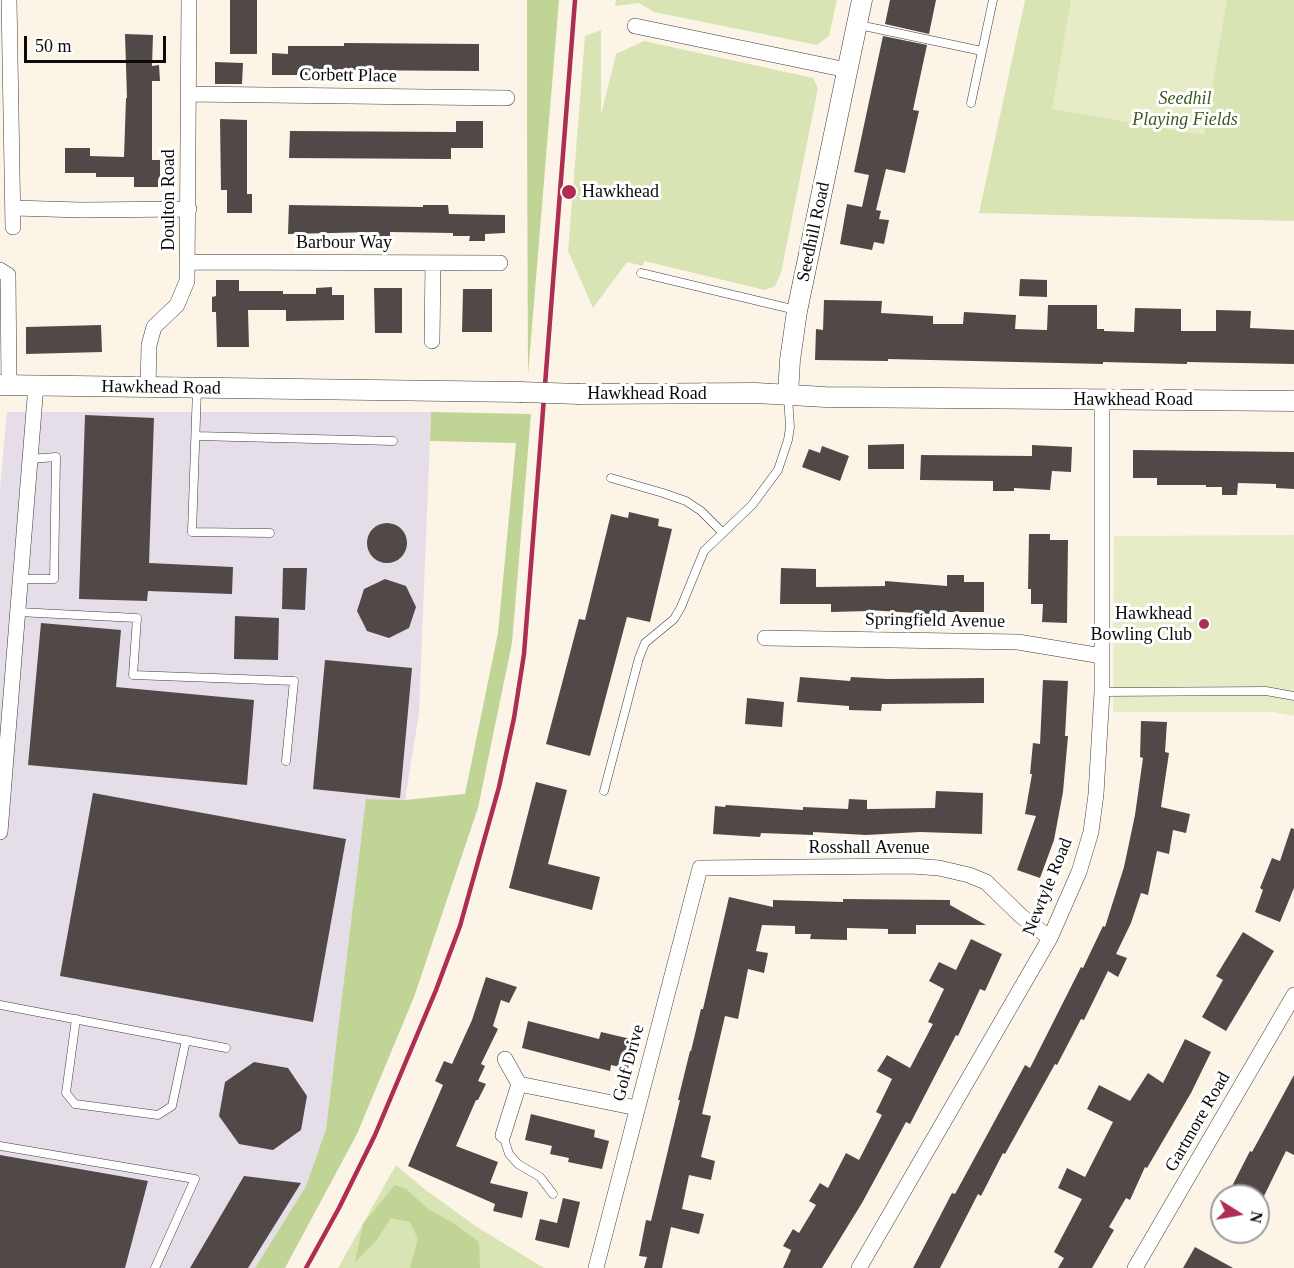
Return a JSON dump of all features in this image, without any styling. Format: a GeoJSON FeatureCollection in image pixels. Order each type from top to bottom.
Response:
{"type":"FeatureCollection","features":[{"type":"Feature","properties":{"kind":"street"},"geometry":{"type":"LineString","coordinates":[[9,0],[6,146],[14,208],[13,227]]}},
{"type":"Feature","properties":{"kind":"street","name":"Doulton Road"},"geometry":{"type":"LineString","coordinates":[[148,388],[149,345],[154,327],[177,305],[188,281],[189,0]]}},
{"type":"Feature","properties":{"kind":"street","name":"Seedhill Road"},"geometry":{"type":"LineString","coordinates":[[788,395],[797,310],[862,0]]}},
{"type":"Feature","properties":{"kind":"street"},"geometry":{"type":"LineString","coordinates":[[635,26],[847,70]]}},
{"type":"Feature","properties":{"kind":"street","name":"Corbett Place"},"geometry":{"type":"LineString","coordinates":[[188,94],[507,98]]}},
{"type":"Feature","properties":{"kind":"street"},"geometry":{"type":"LineString","coordinates":[[14,208],[189,209]]}},
{"type":"Feature","properties":{"kind":"street","name":"Barbour Way"},"geometry":{"type":"LineString","coordinates":[[188,262],[500,263]]}},
{"type":"Feature","properties":{"kind":"street"},"geometry":{"type":"LineString","coordinates":[[432,341],[433,263]]}},
{"type":"Feature","properties":{"kind":"street"},"geometry":{"type":"LineString","coordinates":[[0,270],[8,275],[4,385]]}},
{"type":"Feature","properties":{"kind":"street","name":"Hawkhead Road"},"geometry":{"type":"LineString","coordinates":[[4,385],[579,394],[756,393],[1294,401]]}},
{"type":"Feature","properties":{"kind":"street"},"geometry":{"type":"LineString","coordinates":[[0,832],[36,385]]}},
{"type":"Feature","properties":{"kind":"street","name":"Newtyle Road"},"geometry":{"type":"LineString","coordinates":[[859,1268],[1050,938],[1079,872],[1091,832],[1096,794],[1102,692],[1102,399]]}},
{"type":"Feature","properties":{"kind":"street","name":"Springfield Avenue"},"geometry":{"type":"LineString","coordinates":[[765,638],[1018,642],[1102,656]]}},
{"type":"Feature","properties":{"kind":"street","name":"Rosshall Avenue"},"geometry":{"type":"LineString","coordinates":[[700,868],[912,866],[939,868],[986,882],[1021,916],[1050,938]]}},
{"type":"Feature","properties":{"kind":"street","name":"Golf Drive"},"geometry":{"type":"LineString","coordinates":[[596,1268],[700,868]]}},
{"type":"Feature","properties":{"kind":"street","name":"Gartmore Road"},"geometry":{"type":"LineString","coordinates":[[1135,1268],[1294,995]]}},
{"type":"Feature","properties":{"kind":"street"},"geometry":{"type":"LineString","coordinates":[[503,1135],[519,1084],[505,1059]]}},
{"type":"Feature","properties":{"kind":"street"},"geometry":{"type":"LineString","coordinates":[[519,1084],[638,1108]]}},
{"type":"Feature","properties":{"kind":"lane"},"geometry":{"type":"LineString","coordinates":[[971,103],[993,0]]}},
{"type":"Feature","properties":{"kind":"lane"},"geometry":{"type":"LineString","coordinates":[[857,25],[982,51]]}},
{"type":"Feature","properties":{"kind":"lane"},"geometry":{"type":"LineString","coordinates":[[641,273],[797,310]]}},
{"type":"Feature","properties":{"kind":"lane"},"geometry":{"type":"LineString","coordinates":[[197,389],[192,532],[270,533]]}},
{"type":"Feature","properties":{"kind":"lane"},"geometry":{"type":"LineString","coordinates":[[604,791],[645,643],[674,619],[704,551],[752,505],[778,470],[785,453],[790,427],[788,395]]}},
{"type":"Feature","properties":{"kind":"lane"},"geometry":{"type":"LineString","coordinates":[[196,436],[393,441]]}},
{"type":"Feature","properties":{"kind":"lane"},"geometry":{"type":"LineString","coordinates":[[21,579],[54,579],[56,457],[30,459]]}},
{"type":"Feature","properties":{"kind":"lane"},"geometry":{"type":"LineString","coordinates":[[611,478],[686,501],[701,511],[723,533]]}},
{"type":"Feature","properties":{"kind":"lane"},"geometry":{"type":"LineString","coordinates":[[18,612],[136,618],[133,675],[294,681],[286,761]]}},
{"type":"Feature","properties":{"kind":"lane"},"geometry":{"type":"LineString","coordinates":[[1102,692],[1266,691],[1294,696]]}},
{"type":"Feature","properties":{"kind":"lane"},"geometry":{"type":"LineString","coordinates":[[0,1005],[226,1048]]}},
{"type":"Feature","properties":{"kind":"lane"},"geometry":{"type":"LineString","coordinates":[[76,1019],[66,1093],[75,1104],[158,1115],[172,1106],[186,1040]]}},
{"type":"Feature","properties":{"kind":"lane"},"geometry":{"type":"LineString","coordinates":[[503,1135],[509,1154],[518,1164],[540,1177],[553,1194]]}},
{"type":"Feature","properties":{"kind":"lane"},"geometry":{"type":"LineString","coordinates":[[0,1146],[195,1179],[155,1268]]}},
{"type":"Feature","properties":{"kind":"shaded area"},"geometry":{"type":"Polygon","coordinates":[[[7,412],[431,412],[419,713],[405,800],[367,799],[326,1129],[306,1186],[255,1268],[0,1268],[0,488],[7,412]]]}},
{"type":"Feature","properties":{"kind":"green space"},"geometry":{"type":"Polygon","coordinates":[[[527,0],[559,0],[528,375],[527,125],[527,0]]]}},
{"type":"Feature","properties":{"kind":"green space"},"geometry":{"type":"Polygon","coordinates":[[[616,0],[837,0],[829,36],[817,45],[654,12],[639,3],[615,6],[616,0]]]}},
{"type":"Feature","properties":{"kind":"green space","name":"Seedhil Playing Fields"},"geometry":{"type":"Polygon","coordinates":[[[1025,0],[1294,0],[1294,221],[979,213],[1025,0]]]}},
{"type":"Feature","properties":{"kind":"green space"},"geometry":{"type":"Polygon","coordinates":[[[1071,0],[1227,0],[1204,135],[1052,109],[1071,0]]]}},
{"type":"Feature","properties":{"kind":"green space"},"geometry":{"type":"Polygon","coordinates":[[[601,30],[601,115],[616,54],[644,41],[813,78],[818,88],[781,273],[775,286],[765,290],[644,261],[643,266],[627,262],[593,308],[568,251],[585,36],[601,30]]]}},
{"type":"Feature","properties":{"kind":"green space"},"geometry":{"type":"Polygon","coordinates":[[[431,412],[531,414],[512,643],[478,808],[414,997],[357,1134],[285,1268],[255,1268],[306,1186],[326,1129],[366,799],[405,800],[465,794],[498,633],[516,443],[430,441],[431,412]]]}},
{"type":"Feature","properties":{"kind":"green space","name":"Hawkhead Bowling Club"},"geometry":{"type":"Polygon","coordinates":[[[1294,535],[1294,716],[1273,712],[1113,712],[1114,536],[1294,535]]]}},
{"type":"Feature","properties":{"kind":"green space"},"geometry":{"type":"Polygon","coordinates":[[[396,1165],[423,1188],[477,1227],[544,1268],[338,1268],[396,1165]]]}},
{"type":"Feature","properties":{"kind":"green space"},"geometry":{"type":"Polygon","coordinates":[[[395,1185],[406,1189],[428,1209],[455,1224],[479,1242],[480,1268],[410,1268],[418,1239],[410,1222],[391,1218],[376,1241],[355,1262],[363,1224],[395,1185]]]}},
{"type":"Feature","properties":{"kind":"building"},"geometry":{"type":"Polygon","coordinates":[[[230,0],[257,0],[257,54],[230,54],[230,0]]]}},
{"type":"Feature","properties":{"kind":"building"},"geometry":{"type":"Polygon","coordinates":[[[890,0],[936,0],[929,34],[885,24],[890,0]]]}},
{"type":"Feature","properties":{"kind":"building"},"geometry":{"type":"Polygon","coordinates":[[[125,34],[153,35],[152,66],[159,65],[160,81],[152,81],[152,160],[160,160],[160,187],[134,187],[134,177],[96,177],[96,173],[65,173],[65,148],[90,148],[90,156],[124,157],[127,98],[125,34]]]}},
{"type":"Feature","properties":{"kind":"building"},"geometry":{"type":"Polygon","coordinates":[[[883,36],[927,45],[913,110],[919,111],[905,173],[886,169],[876,210],[881,211],[879,219],[889,220],[884,244],[874,242],[872,250],[840,244],[847,204],[862,207],[869,175],[854,172],[883,36]]]}},
{"type":"Feature","properties":{"kind":"building"},"geometry":{"type":"Polygon","coordinates":[[[344,43],[479,44],[479,71],[330,70],[330,75],[272,75],[272,53],[288,54],[288,46],[344,46],[344,43]]]}},
{"type":"Feature","properties":{"kind":"building"},"geometry":{"type":"Polygon","coordinates":[[[215,62],[243,63],[242,84],[215,84],[215,62]]]}},
{"type":"Feature","properties":{"kind":"building"},"geometry":{"type":"Polygon","coordinates":[[[220,119],[247,120],[247,194],[252,194],[252,213],[227,213],[227,190],[221,190],[220,119]]]}},
{"type":"Feature","properties":{"kind":"building"},"geometry":{"type":"Polygon","coordinates":[[[456,121],[483,121],[483,148],[451,148],[451,159],[289,158],[290,131],[456,132],[456,121]]]}},
{"type":"Feature","properties":{"kind":"building"},"geometry":{"type":"Polygon","coordinates":[[[289,205],[423,207],[423,205],[448,205],[449,214],[505,215],[505,233],[485,234],[485,241],[469,241],[470,236],[453,236],[453,233],[390,232],[390,239],[375,239],[375,232],[288,234],[289,205]]]}},
{"type":"Feature","properties":{"kind":"building"},"geometry":{"type":"Polygon","coordinates":[[[1020,279],[1047,280],[1047,297],[1019,296],[1020,279]]]}},
{"type":"Feature","properties":{"kind":"building"},"geometry":{"type":"Polygon","coordinates":[[[216,280],[239,280],[239,291],[283,291],[283,294],[316,294],[316,288],[332,287],[332,295],[344,295],[344,320],[286,321],[286,310],[248,310],[249,347],[217,347],[216,312],[212,312],[212,297],[216,296],[216,280]]]}},
{"type":"Feature","properties":{"kind":"building"},"geometry":{"type":"Polygon","coordinates":[[[374,288],[402,288],[402,333],[375,333],[374,288]]]}},
{"type":"Feature","properties":{"kind":"building"},"geometry":{"type":"Polygon","coordinates":[[[463,289],[492,289],[492,332],[462,332],[463,289]]]}},
{"type":"Feature","properties":{"kind":"building"},"geometry":{"type":"Polygon","coordinates":[[[824,300],[882,301],[881,313],[933,316],[933,324],[963,324],[964,312],[1016,315],[1015,329],[1047,330],[1048,305],[1097,305],[1097,329],[1134,332],[1135,308],[1181,309],[1181,331],[1216,331],[1216,310],[1251,311],[1250,328],[1294,330],[1294,364],[815,360],[816,329],[823,330],[824,300]]]}},
{"type":"Feature","properties":{"kind":"building"},"geometry":{"type":"Polygon","coordinates":[[[101,325],[102,352],[26,354],[26,327],[101,325]]]}},
{"type":"Feature","properties":{"kind":"building"},"geometry":{"type":"Polygon","coordinates":[[[85,415],[154,418],[149,563],[233,567],[232,594],[148,591],[147,601],[79,599],[85,415]]]}},
{"type":"Feature","properties":{"kind":"building"},"geometry":{"type":"Polygon","coordinates":[[[904,444],[904,469],[868,469],[868,445],[904,444]]]}},
{"type":"Feature","properties":{"kind":"building"},"geometry":{"type":"Polygon","coordinates":[[[1032,445],[1072,447],[1071,472],[1052,471],[1050,490],[1014,488],[1014,491],[993,491],[993,481],[920,480],[921,455],[1032,456],[1032,445]]]}},
{"type":"Feature","properties":{"kind":"building"},"geometry":{"type":"Polygon","coordinates":[[[822,446],[849,456],[840,481],[802,467],[809,449],[820,453],[822,446]]]}},
{"type":"Feature","properties":{"kind":"building"},"geometry":{"type":"Polygon","coordinates":[[[1133,450],[1294,452],[1294,489],[1276,488],[1276,484],[1238,483],[1237,495],[1222,495],[1222,487],[1157,485],[1157,478],[1133,478],[1133,450]]]}},
{"type":"Feature","properties":{"kind":"building"},"geometry":{"type":"Polygon","coordinates":[[[629,512],[659,519],[658,526],[672,529],[650,622],[627,617],[590,756],[546,744],[579,619],[585,620],[611,514],[628,518],[629,512]]]}},
{"type":"Feature","properties":{"kind":"building"},"geometry":{"type":"Polygon","coordinates":[[[387,523],[401,529],[407,543],[401,557],[387,563],[373,557],[367,543],[373,529],[387,523]]]}},
{"type":"Feature","properties":{"kind":"building"},"geometry":{"type":"Polygon","coordinates":[[[1029,534],[1050,534],[1050,540],[1068,540],[1067,623],[1042,622],[1043,604],[1031,604],[1031,589],[1028,589],[1029,534]]]}},
{"type":"Feature","properties":{"kind":"building"},"geometry":{"type":"Polygon","coordinates":[[[283,568],[307,568],[305,610],[282,609],[283,568]]]}},
{"type":"Feature","properties":{"kind":"building"},"geometry":{"type":"Polygon","coordinates":[[[781,568],[816,569],[816,587],[885,586],[885,581],[947,586],[947,575],[964,575],[964,582],[984,582],[984,612],[931,612],[931,614],[868,610],[831,612],[831,604],[780,604],[781,568]]]}},
{"type":"Feature","properties":{"kind":"building"},"geometry":{"type":"Polygon","coordinates":[[[385,579],[406,586],[416,607],[409,628],[389,638],[367,631],[357,611],[364,589],[385,579]]]}},
{"type":"Feature","properties":{"kind":"building"},"geometry":{"type":"Polygon","coordinates":[[[235,616],[279,618],[278,660],[234,659],[235,616]]]}},
{"type":"Feature","properties":{"kind":"building"},"geometry":{"type":"Polygon","coordinates":[[[41,623],[121,630],[116,687],[254,700],[247,785],[28,765],[41,623]]]}},
{"type":"Feature","properties":{"kind":"building"},"geometry":{"type":"Polygon","coordinates":[[[325,660],[412,668],[400,798],[313,789],[325,660]]]}},
{"type":"Feature","properties":{"kind":"building"},"geometry":{"type":"Polygon","coordinates":[[[800,677],[850,681],[851,677],[984,678],[984,703],[882,704],[881,711],[849,710],[849,706],[797,702],[800,677]]]}},
{"type":"Feature","properties":{"kind":"building"},"geometry":{"type":"Polygon","coordinates":[[[1043,680],[1068,681],[1065,736],[1068,736],[1063,792],[1054,840],[1040,878],[1017,870],[1036,816],[1025,814],[1032,774],[1030,774],[1033,743],[1040,744],[1043,680]]]}},
{"type":"Feature","properties":{"kind":"building"},"geometry":{"type":"Polygon","coordinates":[[[747,698],[784,702],[782,727],[745,724],[747,698]]]}},
{"type":"Feature","properties":{"kind":"building"},"geometry":{"type":"Polygon","coordinates":[[[1141,721],[1167,722],[1165,752],[1169,753],[1161,807],[1190,814],[1186,833],[1173,830],[1169,854],[1157,851],[1148,895],[1141,893],[1131,923],[1116,954],[1127,958],[1118,977],[1108,971],[1084,1020],[1081,1019],[1057,1065],[1055,1064],[1005,1154],[1003,1153],[981,1196],[978,1194],[940,1268],[913,1268],[952,1193],[955,1194],[1025,1065],[1030,1068],[1081,967],[1083,968],[1103,926],[1105,927],[1124,867],[1135,815],[1143,758],[1140,757],[1141,721]]]}},
{"type":"Feature","properties":{"kind":"building"},"geometry":{"type":"Polygon","coordinates":[[[536,782],[567,790],[548,864],[600,877],[592,910],[509,888],[536,782]]]}},
{"type":"Feature","properties":{"kind":"building"},"geometry":{"type":"Polygon","coordinates":[[[936,791],[983,793],[982,834],[920,832],[866,835],[813,832],[813,835],[761,833],[760,837],[713,834],[715,806],[803,810],[803,807],[848,809],[849,799],[867,800],[867,809],[935,808],[936,791]]]}},
{"type":"Feature","properties":{"kind":"building"},"geometry":{"type":"Polygon","coordinates":[[[93,793],[346,839],[313,1022],[60,976],[93,793]]]}},
{"type":"Feature","properties":{"kind":"building"},"geometry":{"type":"Polygon","coordinates":[[[1291,828],[1294,829],[1294,888],[1280,922],[1255,912],[1263,890],[1260,888],[1272,858],[1280,861],[1291,828]]]}},
{"type":"Feature","properties":{"kind":"building"},"geometry":{"type":"Polygon","coordinates":[[[729,897],[773,907],[773,900],[843,902],[843,899],[950,900],[950,905],[986,925],[916,925],[916,934],[888,934],[888,929],[847,928],[847,940],[810,939],[811,934],[795,934],[795,926],[762,925],[756,951],[768,953],[764,973],[748,969],[738,1019],[725,1016],[702,1114],[711,1116],[701,1157],[715,1161],[711,1180],[689,1175],[682,1209],[704,1214],[699,1234],[671,1227],[662,1268],[644,1268],[647,1257],[639,1256],[646,1220],[651,1221],[680,1100],[678,1100],[701,1009],[703,1009],[729,897]]]}},
{"type":"Feature","properties":{"kind":"building"},"geometry":{"type":"Polygon","coordinates":[[[1243,932],[1274,951],[1226,1031],[1202,1017],[1223,980],[1216,976],[1243,932]]]}},
{"type":"Feature","properties":{"kind":"building"},"geometry":{"type":"Polygon","coordinates":[[[971,939],[1002,954],[985,991],[980,989],[958,1036],[956,1035],[910,1124],[906,1122],[862,1203],[822,1268],[783,1268],[791,1250],[783,1246],[793,1229],[799,1233],[816,1205],[809,1201],[820,1183],[828,1188],[846,1153],[859,1160],[882,1115],[876,1112],[892,1079],[877,1071],[887,1055],[910,1068],[933,1024],[928,1022],[944,989],[929,981],[939,962],[956,970],[971,939]]]}},
{"type":"Feature","properties":{"kind":"building"},"geometry":{"type":"Polygon","coordinates":[[[486,977],[517,987],[509,1003],[501,1000],[493,1026],[498,1029],[481,1064],[485,1066],[478,1081],[486,1084],[476,1100],[456,1146],[498,1162],[490,1183],[528,1192],[522,1218],[493,1211],[495,1204],[408,1166],[443,1085],[435,1081],[444,1061],[452,1064],[472,1020],[486,977]]]}},
{"type":"Feature","properties":{"kind":"building"},"geometry":{"type":"Polygon","coordinates":[[[528,1021],[599,1039],[601,1032],[635,1040],[628,1069],[611,1065],[610,1071],[522,1048],[528,1021]]]}},
{"type":"Feature","properties":{"kind":"building"},"geometry":{"type":"Polygon","coordinates":[[[1185,1039],[1211,1052],[1191,1093],[1147,1168],[1145,1167],[1130,1200],[1126,1198],[1109,1227],[1114,1230],[1092,1268],[1058,1268],[1064,1258],[1054,1252],[1082,1199],[1058,1188],[1067,1168],[1085,1177],[1113,1122],[1087,1109],[1099,1085],[1130,1101],[1148,1073],[1163,1083],[1185,1039]]]}},
{"type":"Feature","properties":{"kind":"building"},"geometry":{"type":"Polygon","coordinates":[[[254,1062],[288,1068],[307,1096],[301,1130],[273,1150],[239,1144],[219,1116],[225,1082],[254,1062]]]}},
{"type":"Feature","properties":{"kind":"building"},"geometry":{"type":"Polygon","coordinates":[[[1294,1075],[1294,1155],[1286,1151],[1270,1184],[1233,1184],[1250,1151],[1252,1152],[1294,1075]]]}},
{"type":"Feature","properties":{"kind":"building"},"geometry":{"type":"Polygon","coordinates":[[[531,1114],[595,1130],[594,1137],[609,1141],[602,1169],[568,1162],[569,1158],[550,1154],[552,1146],[525,1140],[531,1114]]]}},
{"type":"Feature","properties":{"kind":"building"},"geometry":{"type":"Polygon","coordinates":[[[0,1155],[148,1181],[125,1268],[0,1268],[0,1155]]]}},
{"type":"Feature","properties":{"kind":"building"},"geometry":{"type":"Polygon","coordinates":[[[244,1176],[301,1183],[248,1268],[190,1268],[244,1176]]]}},
{"type":"Feature","properties":{"kind":"building"},"geometry":{"type":"Polygon","coordinates":[[[563,1198],[580,1202],[569,1248],[535,1240],[540,1219],[557,1223],[563,1198]]]}},
{"type":"Feature","properties":{"kind":"building"},"geometry":{"type":"Polygon","coordinates":[[[1195,1247],[1233,1268],[1183,1268],[1195,1247]]]}},
{"type":"Feature","properties":{"kind":"railway"},"geometry":{"type":"LineString","coordinates":[[306,1268],[375,1135],[436,990],[460,926],[499,787],[514,718],[524,654],[575,0]]}},
{"type":"Feature","properties":{"kind":"place","name":"Hawkhead"},"geometry":{"type":"Point","coordinates":[569,192]}},
{"type":"Feature","properties":{"kind":"place","name":"Hawkhead Bowling Club"},"geometry":{"type":"Point","coordinates":[1204,624]}}]}
